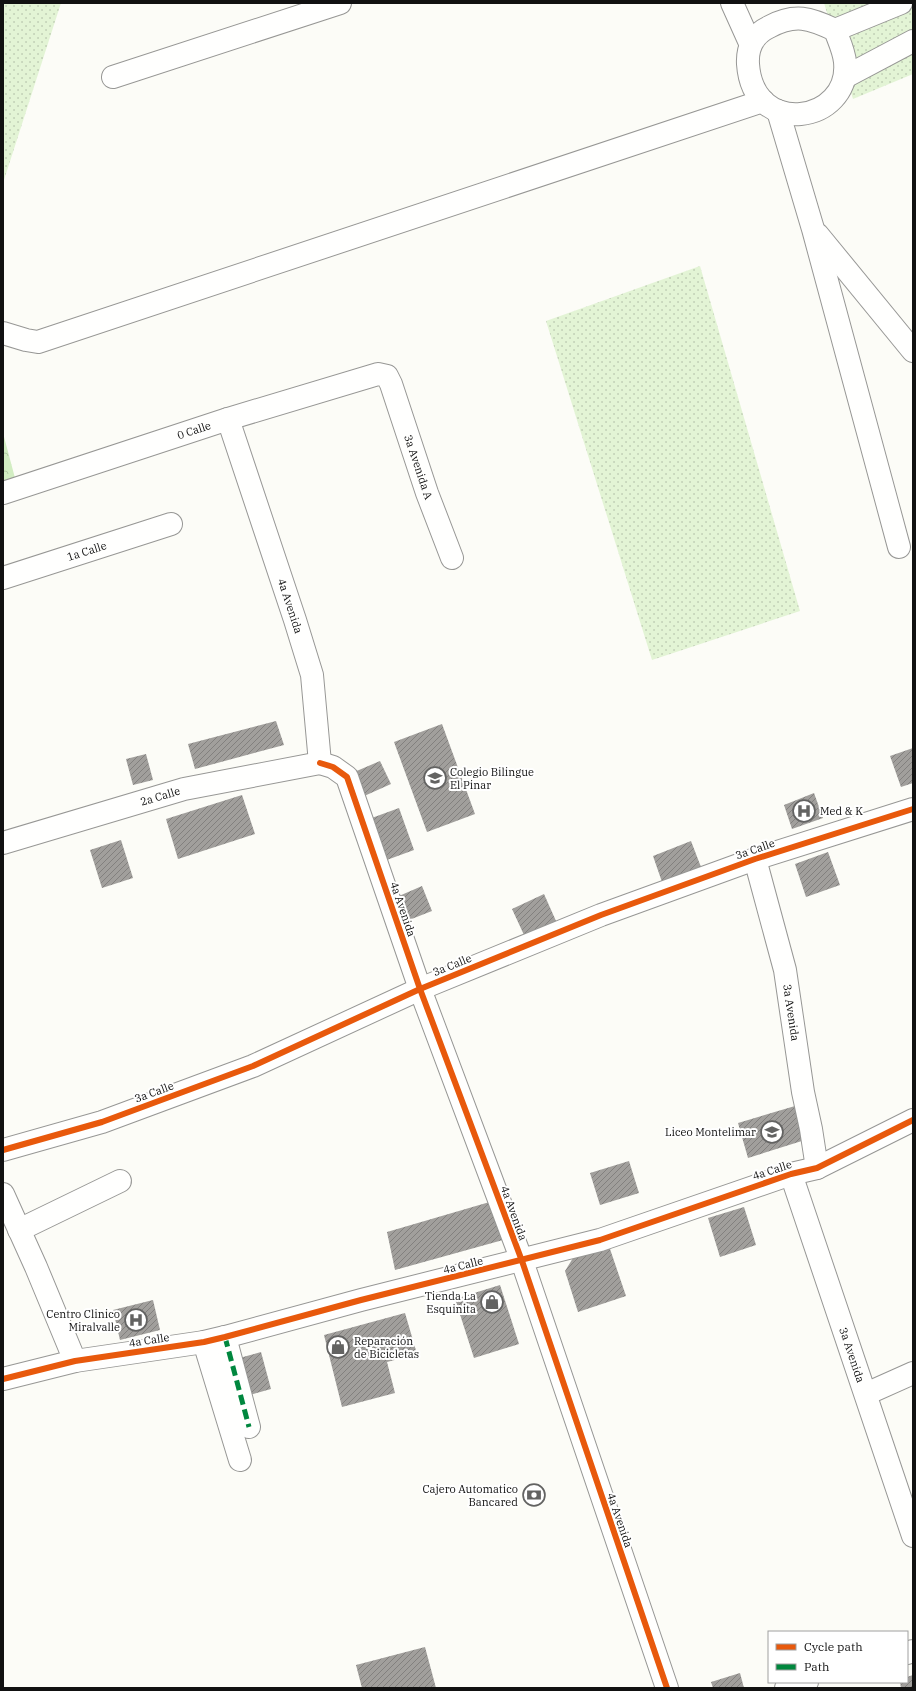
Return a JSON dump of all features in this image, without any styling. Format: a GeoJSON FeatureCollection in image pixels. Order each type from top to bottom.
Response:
{"type":"FeatureCollection","features":[{"type":"Feature","properties":{"kind":"street"},"geometry":{"type":"LineString","coordinates":[[113,77],[340,3]]}},
{"type":"Feature","properties":{"kind":"street"},"geometry":{"type":"LineString","coordinates":[[732,3],[750,43]]}},
{"type":"Feature","properties":{"kind":"street"},"geometry":{"type":"LineString","coordinates":[[835,30],[902,3]]}},
{"type":"Feature","properties":{"kind":"street"},"geometry":{"type":"LineString","coordinates":[[3,333],[38,342],[770,106],[794,115],[811,113],[826,105],[838,92],[845,77],[845,63],[843,50],[835,30],[800,18],[779,21],[763,29],[750,43],[747,55],[749,74],[752,86],[770,106],[813,229],[898,547]]}},
{"type":"Feature","properties":{"kind":"street"},"geometry":{"type":"LineString","coordinates":[[845,77],[913,41]]}},
{"type":"Feature","properties":{"kind":"street"},"geometry":{"type":"LineString","coordinates":[[813,229],[913,351]]}},
{"type":"Feature","properties":{"kind":"street","name":"0 Calle"},"geometry":{"type":"LineString","coordinates":[[3,493],[228,419],[378,374],[387,376]]}},
{"type":"Feature","properties":{"kind":"street","name":"3a Avenida A"},"geometry":{"type":"LineString","coordinates":[[387,376],[427,493],[452,558]]}},
{"type":"Feature","properties":{"kind":"street","name":"4a Avenida"},"geometry":{"type":"LineString","coordinates":[[228,419],[298,627],[312,675],[320,763],[334,767],[347,777],[420,989],[522,1261],[667,1688]]}},
{"type":"Feature","properties":{"kind":"street","name":"1a Calle"},"geometry":{"type":"LineString","coordinates":[[3,578],[171,524]]}},
{"type":"Feature","properties":{"kind":"street","name":"2a Calle"},"geometry":{"type":"LineString","coordinates":[[3,843],[184,789],[320,763]]}},
{"type":"Feature","properties":{"kind":"street","name":"3a Calle"},"geometry":{"type":"LineString","coordinates":[[3,1150],[102,1122],[253,1066],[420,989],[602,915],[755,859],[913,809]]}},
{"type":"Feature","properties":{"kind":"street","name":"3a Avenida"},"geometry":{"type":"LineString","coordinates":[[755,859],[785,970],[803,1092],[817,1168]]}},
{"type":"Feature","properties":{"kind":"street","name":"4a Calle"},"geometry":{"type":"LineString","coordinates":[[3,1379],[75,1361],[204,1342],[361,1300],[522,1261],[600,1240],[791,1174],[817,1168],[913,1120]]}},
{"type":"Feature","properties":{"kind":"street","name":"3a Avenida"},"geometry":{"type":"LineString","coordinates":[[791,1174],[913,1536]]}},
{"type":"Feature","properties":{"kind":"street"},"geometry":{"type":"LineString","coordinates":[[19,1230],[120,1182]]}},
{"type":"Feature","properties":{"kind":"street"},"geometry":{"type":"LineString","coordinates":[[3,1194],[36,1267],[75,1361]]}},
{"type":"Feature","properties":{"kind":"street"},"geometry":{"type":"LineString","coordinates":[[225,1337],[249,1427]]}},
{"type":"Feature","properties":{"kind":"street"},"geometry":{"type":"LineString","coordinates":[[204,1342],[240,1460]]}},
{"type":"Feature","properties":{"kind":"street"},"geometry":{"type":"LineString","coordinates":[[866,1394],[913,1373]]}},
{"type":"Feature","properties":{"kind":"street"},"geometry":{"type":"LineString","coordinates":[[786,1688],[804,1683]]}},
{"type":"Feature","properties":{"kind":"green space"},"geometry":{"type":"Polygon","coordinates":[[[3,3],[61,3],[3,183],[3,3]]]}},
{"type":"Feature","properties":{"kind":"green space"},"geometry":{"type":"Polygon","coordinates":[[[824,3],[913,3],[913,74],[853,99],[824,3]]]}},
{"type":"Feature","properties":{"kind":"green space"},"geometry":{"type":"Polygon","coordinates":[[[700,266],[800,611],[652,660],[546,321],[700,266]]]}},
{"type":"Feature","properties":{"kind":"green space"},"geometry":{"type":"Polygon","coordinates":[[[3,433],[15,478],[3,481],[3,433]]]}},
{"type":"Feature","properties":{"kind":"building"},"geometry":{"type":"Polygon","coordinates":[[[276,721],[284,745],[195,769],[188,744],[276,721]]]}},
{"type":"Feature","properties":{"kind":"building","name":"Colegio Bilingue El Pinar"},"geometry":{"type":"Polygon","coordinates":[[[442,724],[475,814],[427,832],[394,742],[442,724]]]}},
{"type":"Feature","properties":{"kind":"building"},"geometry":{"type":"Polygon","coordinates":[[[913,748],[913,783],[901,787],[890,756],[913,748]]]}},
{"type":"Feature","properties":{"kind":"building"},"geometry":{"type":"Polygon","coordinates":[[[146,754],[153,780],[133,785],[126,759],[146,754]]]}},
{"type":"Feature","properties":{"kind":"building"},"geometry":{"type":"Polygon","coordinates":[[[380,761],[391,784],[362,797],[352,773],[380,761]]]}},
{"type":"Feature","properties":{"kind":"building","name":"Med & K"},"geometry":{"type":"Polygon","coordinates":[[[814,793],[823,818],[792,829],[784,805],[814,793]]]}},
{"type":"Feature","properties":{"kind":"building"},"geometry":{"type":"Polygon","coordinates":[[[242,795],[255,834],[178,859],[166,819],[242,795]]]}},
{"type":"Feature","properties":{"kind":"building"},"geometry":{"type":"Polygon","coordinates":[[[399,808],[414,850],[384,861],[369,819],[399,808]]]}},
{"type":"Feature","properties":{"kind":"building"},"geometry":{"type":"Polygon","coordinates":[[[121,840],[133,878],[102,888],[90,850],[121,840]]]}},
{"type":"Feature","properties":{"kind":"building"},"geometry":{"type":"Polygon","coordinates":[[[691,841],[701,867],[662,882],[653,856],[691,841]]]}},
{"type":"Feature","properties":{"kind":"building"},"geometry":{"type":"Polygon","coordinates":[[[828,852],[840,885],[806,897],[795,864],[828,852]]]}},
{"type":"Feature","properties":{"kind":"building"},"geometry":{"type":"Polygon","coordinates":[[[422,886],[432,911],[409,920],[399,896],[422,886]]]}},
{"type":"Feature","properties":{"kind":"building"},"geometry":{"type":"Polygon","coordinates":[[[544,894],[556,921],[524,935],[512,909],[544,894]]]}},
{"type":"Feature","properties":{"kind":"building","name":"Liceo Montelimar"},"geometry":{"type":"Polygon","coordinates":[[[795,1106],[805,1140],[748,1158],[738,1123],[795,1106]]]}},
{"type":"Feature","properties":{"kind":"building"},"geometry":{"type":"Polygon","coordinates":[[[629,1161],[639,1193],[600,1205],[590,1173],[629,1161]]]}},
{"type":"Feature","properties":{"kind":"building"},"geometry":{"type":"Polygon","coordinates":[[[493,1201],[503,1240],[395,1270],[387,1232],[493,1201]]]}},
{"type":"Feature","properties":{"kind":"building"},"geometry":{"type":"Polygon","coordinates":[[[744,1207],[756,1245],[720,1257],[708,1218],[744,1207]]]}},
{"type":"Feature","properties":{"kind":"building"},"geometry":{"type":"Polygon","coordinates":[[[609,1246],[626,1296],[578,1312],[565,1271],[573,1258],[609,1246]]]}},
{"type":"Feature","properties":{"kind":"building"},"geometry":{"type":"Polygon","coordinates":[[[500,1285],[519,1344],[474,1358],[455,1299],[500,1285]]]}},
{"type":"Feature","properties":{"kind":"building","name":"Centro Clinico Miralvalle"},"geometry":{"type":"Polygon","coordinates":[[[153,1300],[160,1330],[120,1340],[113,1310],[153,1300]]]}},
{"type":"Feature","properties":{"kind":"building"},"geometry":{"type":"Polygon","coordinates":[[[405,1313],[417,1354],[387,1362],[395,1393],[342,1407],[324,1335],[405,1313]]]}},
{"type":"Feature","properties":{"kind":"building"},"geometry":{"type":"Polygon","coordinates":[[[261,1352],[271,1389],[242,1397],[232,1360],[261,1352]]]}},
{"type":"Feature","properties":{"kind":"building"},"geometry":{"type":"Polygon","coordinates":[[[425,1647],[436,1688],[362,1688],[356,1665],[425,1647]]]}},
{"type":"Feature","properties":{"kind":"building"},"geometry":{"type":"Polygon","coordinates":[[[740,1673],[744,1688],[713,1688],[711,1682],[740,1673]]]}},
{"type":"Feature","properties":{"kind":"building"},"geometry":{"type":"Polygon","coordinates":[[[913,1675],[913,1688],[901,1688],[900,1683],[908,1683],[908,1677],[913,1675]]]}},
{"type":"Feature","properties":{"kind":"marked path"},"geometry":{"type":"LineString","coordinates":[[225,1337],[249,1427]]}},
{"type":"Feature","properties":{"kind":"cycle path"},"geometry":{"type":"LineString","coordinates":[[320,763],[333,767],[347,777],[420,989],[522,1261],[667,1688]]}},
{"type":"Feature","properties":{"kind":"cycle path"},"geometry":{"type":"LineString","coordinates":[[3,1150],[102,1122],[253,1066],[420,989],[601,915],[755,859],[913,809]]}},
{"type":"Feature","properties":{"kind":"cycle path"},"geometry":{"type":"LineString","coordinates":[[3,1379],[75,1361],[204,1342],[361,1300],[600,1240],[791,1174],[817,1168],[913,1120]]}},
{"type":"Feature","properties":{"kind":"place","name":"Colegio Bilingue El Pinar"},"geometry":{"type":"Point","coordinates":[435,778]}},
{"type":"Feature","properties":{"kind":"place","name":"Med & K"},"geometry":{"type":"Point","coordinates":[804,811]}},
{"type":"Feature","properties":{"kind":"place","name":"Liceo Montelimar"},"geometry":{"type":"Point","coordinates":[772,1132]}},
{"type":"Feature","properties":{"kind":"place","name":"Tienda La Esquinita"},"geometry":{"type":"Point","coordinates":[492,1302]}},
{"type":"Feature","properties":{"kind":"place","name":"Centro Clinico Miralvalle"},"geometry":{"type":"Point","coordinates":[136,1320]}},
{"type":"Feature","properties":{"kind":"place","name":"Reparación de Bicicletas"},"geometry":{"type":"Point","coordinates":[338,1347]}},
{"type":"Feature","properties":{"kind":"place","name":"Cajero Automatico Bancared"},"geometry":{"type":"Point","coordinates":[534,1495]}}]}
